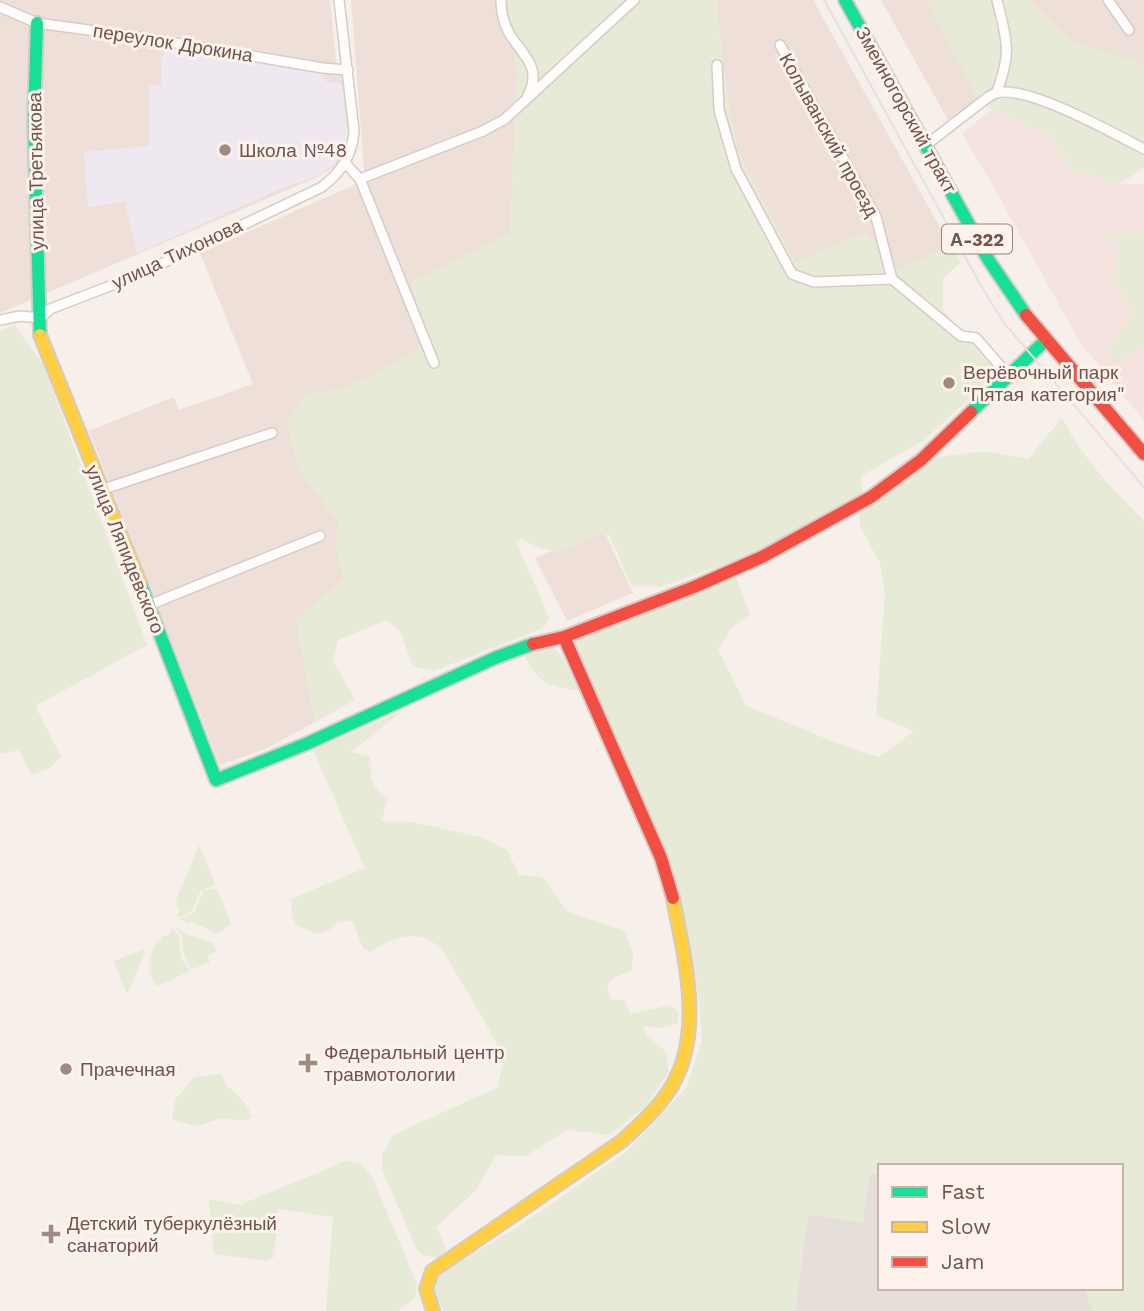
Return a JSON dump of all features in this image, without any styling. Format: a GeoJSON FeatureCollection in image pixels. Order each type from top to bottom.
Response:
{"type":"FeatureCollection","features":[{"type":"Feature","properties":{"kind":"main road","name":"Змеиногорский тракт"},"geometry":{"type":"LineString","coordinates":[[845,0],[988,259],[1019,307],[1144,454]]}},
{"type":"Feature","properties":{"kind":"main road","name":"улица Третьякова"},"geometry":{"type":"LineString","coordinates":[[37,23],[34,119],[41,318]]}},
{"type":"Feature","properties":{"kind":"main road","name":"улица Ляпидевского"},"geometry":{"type":"LineString","coordinates":[[41,318],[40,334],[216,780],[306,744],[495,658],[535,643],[564,637]]}},
{"type":"Feature","properties":{"kind":"main road"},"geometry":{"type":"LineString","coordinates":[[433,1311],[426,1289],[432,1271],[622,1141],[649,1116],[672,1086],[683,1062],[689,1038],[689,989],[670,886],[621,764],[564,637],[734,570],[841,515],[921,460],[1046,340]]}},
{"type":"Feature","properties":{"kind":"street"},"geometry":{"type":"LineString","coordinates":[[340,0],[354,131],[346,164],[360,179],[434,363]]}},
{"type":"Feature","properties":{"kind":"street"},"geometry":{"type":"LineString","coordinates":[[500,0],[505,25],[533,66],[531,88],[526,99]]}},
{"type":"Feature","properties":{"kind":"street"},"geometry":{"type":"LineString","coordinates":[[360,179],[483,131],[505,118],[634,0]]}},
{"type":"Feature","properties":{"kind":"street"},"geometry":{"type":"LineString","coordinates":[[926,145],[997,92],[1008,56],[997,0]]}},
{"type":"Feature","properties":{"kind":"street"},"geometry":{"type":"LineString","coordinates":[[1108,0],[1129,30]]}},
{"type":"Feature","properties":{"kind":"street","name":"переулок Дрокина"},"geometry":{"type":"LineString","coordinates":[[0,8],[37,23],[348,70]]}},
{"type":"Feature","properties":{"kind":"street","name":"Колыванский проезд"},"geometry":{"type":"LineString","coordinates":[[780,45],[876,217],[892,279]]}},
{"type":"Feature","properties":{"kind":"street"},"geometry":{"type":"LineString","coordinates":[[717,65],[719,110],[736,169],[792,274],[814,282],[892,279],[961,336],[976,338],[1008,375]]}},
{"type":"Feature","properties":{"kind":"street"},"geometry":{"type":"LineString","coordinates":[[997,92],[1012,93],[1053,104],[1144,149]]}},
{"type":"Feature","properties":{"kind":"street","name":"улица Тихонова"},"geometry":{"type":"LineString","coordinates":[[0,320],[20,316],[41,318],[50,309],[135,276],[322,187],[346,164]]}},
{"type":"Feature","properties":{"kind":"street"},"geometry":{"type":"LineString","coordinates":[[101,490],[272,433]]}},
{"type":"Feature","properties":{"kind":"street"},"geometry":{"type":"LineString","coordinates":[[149,606],[320,536]]}},
{"type":"Feature","properties":{"kind":"shaded area"},"geometry":{"type":"Polygon","coordinates":[[[0,0],[330,0],[336,61],[343,81],[347,126],[343,154],[335,166],[320,176],[0,313],[0,0]]]}},
{"type":"Feature","properties":{"kind":"shaded area"},"geometry":{"type":"Polygon","coordinates":[[[351,0],[506,0],[517,76],[510,233],[411,283],[427,331],[335,547],[345,578],[296,619],[315,722],[265,749],[220,765],[89,431],[174,397],[179,410],[253,384],[200,253],[354,185],[364,170],[351,0]]]}},
{"type":"Feature","properties":{"kind":"shaded area"},"geometry":{"type":"Polygon","coordinates":[[[716,0],[813,0],[951,247],[898,270],[864,232],[795,264],[737,150],[723,67],[716,0]]]}},
{"type":"Feature","properties":{"kind":"shaded area"},"geometry":{"type":"Polygon","coordinates":[[[881,0],[1144,0],[1144,70],[1138,61],[980,104],[948,120],[881,0]]]}},
{"type":"Feature","properties":{"kind":"shaded area","name":"Школа №48"},"geometry":{"type":"Polygon","coordinates":[[[165,49],[323,72],[326,82],[342,83],[346,127],[344,144],[334,164],[319,175],[280,189],[137,253],[125,202],[88,207],[84,152],[149,146],[149,86],[161,86],[161,58],[164,57],[165,49]]]}},
{"type":"Feature","properties":{"kind":"shaded area"},"geometry":{"type":"Polygon","coordinates":[[[992,109],[1051,136],[1071,170],[1119,184],[1144,184],[1144,421],[1079,341],[962,134],[992,109]]]}},
{"type":"Feature","properties":{"kind":"shaded area"},"geometry":{"type":"Polygon","coordinates":[[[603,529],[633,593],[567,621],[535,558],[603,529]]]}},
{"type":"Feature","properties":{"kind":"shaded area"},"geometry":{"type":"Polygon","coordinates":[[[870,1173],[878,1174],[878,1290],[1085,1290],[1093,1311],[795,1311],[808,1215],[870,1173]]]}},
{"type":"Feature","properties":{"kind":"green space"},"geometry":{"type":"Polygon","coordinates":[[[506,0],[716,0],[723,67],[737,150],[795,263],[864,232],[898,270],[951,247],[961,262],[943,279],[943,310],[991,365],[989,381],[923,441],[861,476],[862,493],[746,557],[659,587],[632,586],[609,535],[592,537],[561,551],[543,549],[522,539],[516,542],[549,617],[543,628],[434,671],[413,666],[400,631],[386,620],[338,640],[333,661],[355,700],[315,722],[296,619],[345,578],[335,547],[338,523],[298,469],[287,423],[305,394],[336,390],[363,380],[416,350],[427,331],[411,283],[510,233],[517,76],[506,0]]]}},
{"type":"Feature","properties":{"kind":"green space"},"geometry":{"type":"Polygon","coordinates":[[[926,0],[1030,0],[1076,44],[1138,61],[1144,70],[1144,168],[1119,184],[1071,170],[1051,136],[980,104],[926,0]]]}},
{"type":"Feature","properties":{"kind":"green space"},"geometry":{"type":"Polygon","coordinates":[[[1144,233],[1144,346],[1117,362],[1107,351],[1134,313],[1113,278],[1121,248],[1104,234],[1144,233]]]}},
{"type":"Feature","properties":{"kind":"green space"},"geometry":{"type":"Polygon","coordinates":[[[14,325],[44,366],[147,645],[35,706],[61,757],[48,769],[31,775],[19,750],[0,754],[0,330],[14,325]]]}},
{"type":"Feature","properties":{"kind":"green space"},"geometry":{"type":"Polygon","coordinates":[[[1062,418],[1089,460],[1144,521],[1144,1311],[1093,1311],[1085,1290],[1123,1290],[1123,1164],[878,1164],[878,1174],[870,1174],[863,1223],[808,1215],[795,1311],[443,1311],[436,1297],[433,1280],[521,1225],[626,1152],[686,1088],[702,1040],[699,999],[685,919],[663,843],[571,641],[736,577],[750,615],[732,627],[718,650],[746,706],[879,757],[914,731],[876,715],[885,594],[880,563],[861,528],[859,513],[938,457],[985,451],[1028,459],[1062,418]]]}},
{"type":"Feature","properties":{"kind":"green space"},"geometry":{"type":"Polygon","coordinates":[[[554,648],[562,657],[579,691],[546,682],[534,673],[525,656],[541,649],[554,648]]]}},
{"type":"Feature","properties":{"kind":"green space"},"geometry":{"type":"Polygon","coordinates":[[[404,710],[351,752],[370,757],[371,776],[375,786],[388,799],[381,821],[411,822],[481,837],[507,850],[519,875],[542,877],[568,912],[625,931],[633,953],[632,970],[614,978],[607,985],[612,1000],[625,1000],[630,1014],[671,1005],[679,1013],[677,1024],[661,1028],[644,1026],[645,1033],[666,1052],[669,1072],[643,1109],[609,1135],[568,1130],[525,1156],[496,1155],[476,1190],[436,1227],[447,1249],[438,1258],[422,1255],[417,1250],[382,1169],[382,1155],[393,1135],[497,1088],[505,1057],[444,952],[436,944],[427,939],[409,936],[390,941],[371,952],[363,948],[352,920],[337,923],[327,931],[318,933],[297,926],[292,916],[291,899],[365,868],[313,750],[404,710]]]}},
{"type":"Feature","properties":{"kind":"green space"},"geometry":{"type":"Polygon","coordinates":[[[199,845],[215,884],[200,892],[190,912],[177,917],[180,909],[176,904],[177,898],[199,845]]]}},
{"type":"Feature","properties":{"kind":"green space"},"geometry":{"type":"Polygon","coordinates":[[[214,888],[218,891],[231,925],[215,933],[191,921],[189,923],[179,919],[194,913],[203,892],[214,888]]]}},
{"type":"Feature","properties":{"kind":"green space"},"geometry":{"type":"Polygon","coordinates":[[[176,927],[186,934],[213,943],[217,951],[208,956],[210,962],[193,969],[186,959],[176,927]]]}},
{"type":"Feature","properties":{"kind":"green space"},"geometry":{"type":"Polygon","coordinates":[[[172,928],[179,935],[181,957],[190,971],[157,986],[151,975],[150,958],[157,940],[169,935],[172,928]]]}},
{"type":"Feature","properties":{"kind":"green space"},"geometry":{"type":"Polygon","coordinates":[[[144,949],[145,953],[127,994],[114,961],[144,949]]]}},
{"type":"Feature","properties":{"kind":"green space"},"geometry":{"type":"Polygon","coordinates":[[[221,1074],[228,1086],[245,1103],[252,1117],[248,1120],[220,1119],[196,1126],[172,1120],[175,1100],[194,1077],[221,1074]]]}},
{"type":"Feature","properties":{"kind":"green space"},"geometry":{"type":"Polygon","coordinates":[[[351,1161],[360,1163],[372,1176],[417,1285],[415,1298],[398,1311],[326,1311],[333,1217],[278,1209],[274,1257],[267,1261],[214,1254],[209,1199],[240,1205],[351,1161]]]}},
{"type":"Feature","properties":{"kind":"tram line"},"geometry":{"type":"LineString","coordinates":[[824,0],[1004,323],[1144,487]]}},
{"type":"Feature","properties":{"kind":"traffic: fast"},"geometry":{"type":"LineString","coordinates":[[845,0],[988,259],[1026,315]]}},
{"type":"Feature","properties":{"kind":"traffic: fast"},"geometry":{"type":"LineString","coordinates":[[37,23],[34,119],[40,335]]}},
{"type":"Feature","properties":{"kind":"traffic: fast"},"geometry":{"type":"LineString","coordinates":[[971,412],[1046,340]]}},
{"type":"Feature","properties":{"kind":"traffic: fast"},"geometry":{"type":"LineString","coordinates":[[141,585],[216,780],[306,744],[495,658],[533,644]]}},
{"type":"Feature","properties":{"kind":"traffic: slow"},"geometry":{"type":"LineString","coordinates":[[40,335],[141,585]]}},
{"type":"Feature","properties":{"kind":"traffic: slow"},"geometry":{"type":"LineString","coordinates":[[433,1311],[426,1289],[432,1271],[622,1141],[656,1108],[673,1084],[688,1040],[690,1016],[686,968],[673,898]]}},
{"type":"Feature","properties":{"kind":"traffic: jam"},"geometry":{"type":"LineString","coordinates":[[1026,315],[1144,454]]}},
{"type":"Feature","properties":{"kind":"traffic: jam"},"geometry":{"type":"LineString","coordinates":[[533,644],[564,637],[694,587],[762,557],[871,497],[921,460],[971,412]]}},
{"type":"Feature","properties":{"kind":"traffic: jam"},"geometry":{"type":"LineString","coordinates":[[564,637],[661,858],[673,898]]}},
{"type":"Feature","properties":{"kind":"place","name":"Школа №48"},"geometry":{"type":"Point","coordinates":[225,150]}},
{"type":"Feature","properties":{"kind":"place","name":"Верёвочный парк \"Пятая категория\""},"geometry":{"type":"Point","coordinates":[949,383]}},
{"type":"Feature","properties":{"kind":"place","name":"Федеральный центр травмотологии"},"geometry":{"type":"Point","coordinates":[308,1063]}},
{"type":"Feature","properties":{"kind":"place","name":"Прачечная"},"geometry":{"type":"Point","coordinates":[66,1069]}},
{"type":"Feature","properties":{"kind":"place","name":"Детский туберкулёзный санаторий"},"geometry":{"type":"Point","coordinates":[51,1234]}}]}
